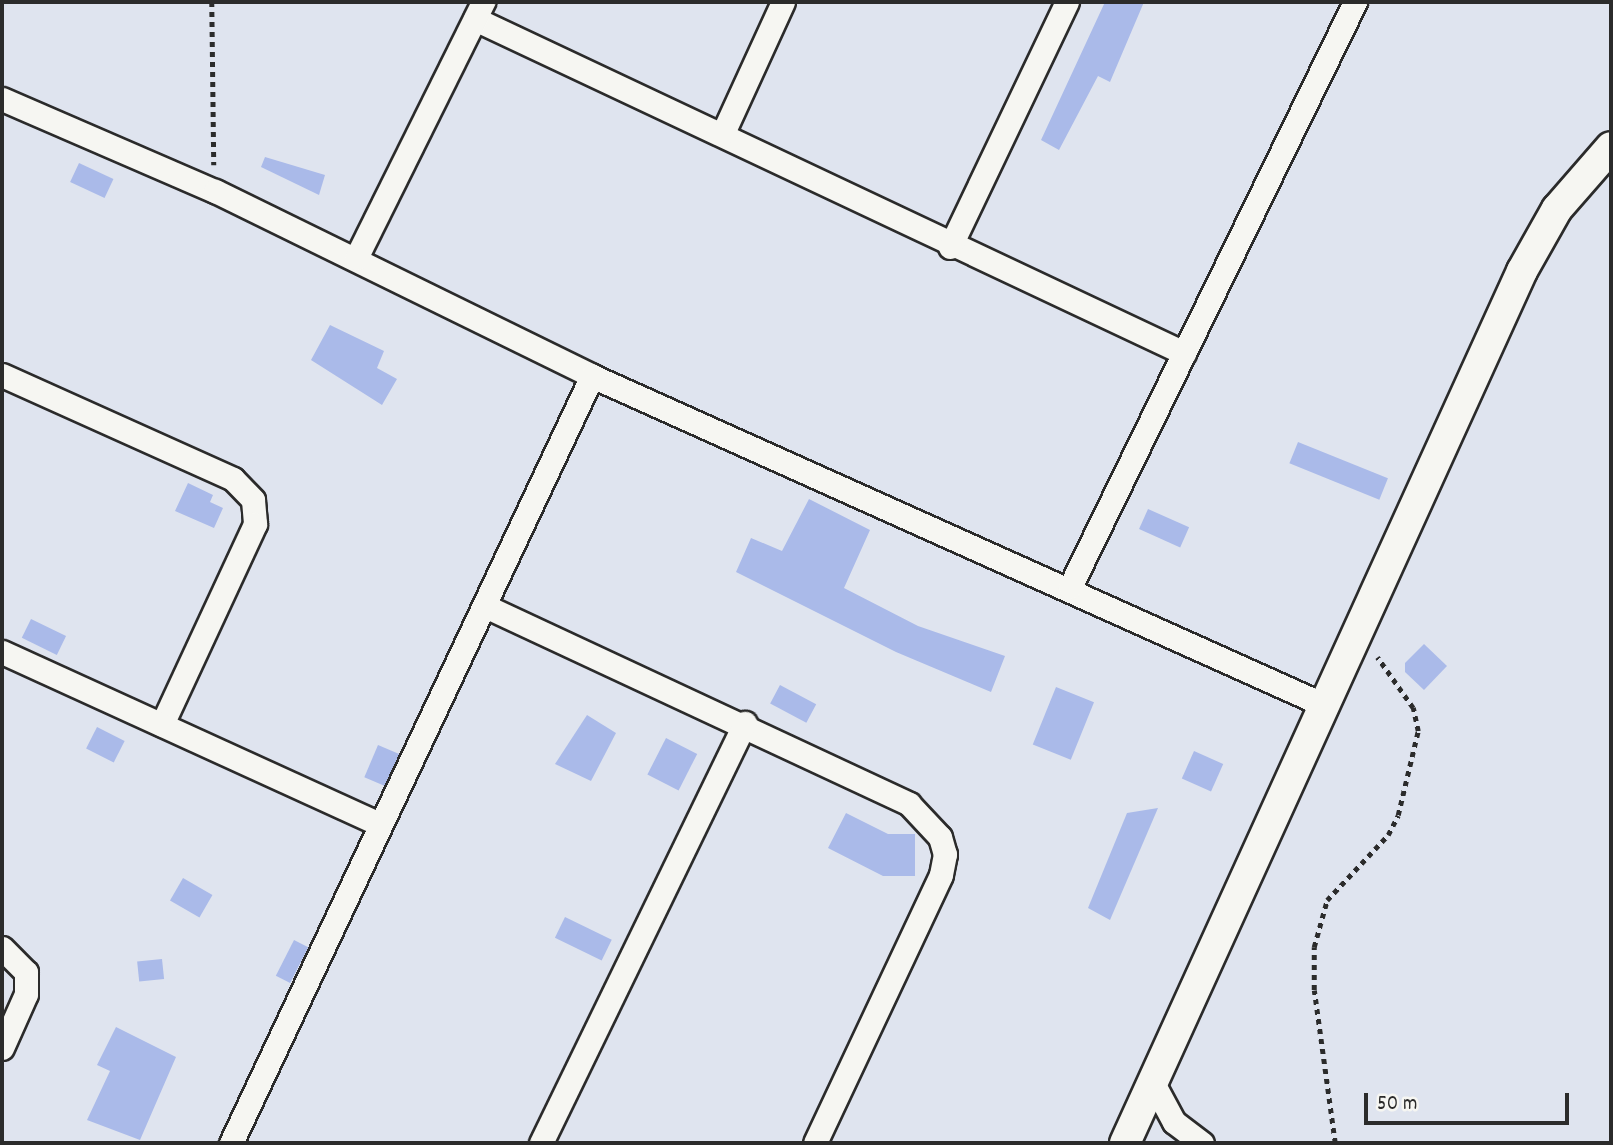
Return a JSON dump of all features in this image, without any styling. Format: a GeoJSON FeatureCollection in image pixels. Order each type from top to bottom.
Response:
{"type":"FeatureCollection","features":[{"type":"Feature","properties":{"kind":"street"},"geometry":{"type":"LineString","coordinates":[[723,133],[782,2]]}},
{"type":"Feature","properties":{"kind":"street"},"geometry":{"type":"LineString","coordinates":[[950,247],[1068,2]]}},
{"type":"Feature","properties":{"kind":"street"},"geometry":{"type":"LineString","coordinates":[[1070,587],[1354,2]]}},
{"type":"Feature","properties":{"kind":"street"},"geometry":{"type":"LineString","coordinates":[[356,258],[479,10],[950,247],[1184,353]]}},
{"type":"Feature","properties":{"kind":"street"},"geometry":{"type":"LineString","coordinates":[[2,99],[215,191],[592,376],[1070,587],[1322,704]]}},
{"type":"Feature","properties":{"kind":"street"},"geometry":{"type":"LineString","coordinates":[[1125,1143],[1354,630],[1532,251],[1557,209],[1611,147]]}},
{"type":"Feature","properties":{"kind":"street"},"geometry":{"type":"LineString","coordinates":[[2,375],[233,479],[253,500],[255,524],[162,724]]}},
{"type":"Feature","properties":{"kind":"street"},"geometry":{"type":"LineString","coordinates":[[231,1143],[592,376]]}},
{"type":"Feature","properties":{"kind":"street"},"geometry":{"type":"LineString","coordinates":[[485,606],[745,723],[909,804],[929,820],[945,854],[941,874],[815,1143]]}},
{"type":"Feature","properties":{"kind":"street"},"geometry":{"type":"LineString","coordinates":[[2,652],[379,824]]}},
{"type":"Feature","properties":{"kind":"street"},"geometry":{"type":"LineString","coordinates":[[541,1143],[745,723]]}},
{"type":"Feature","properties":{"kind":"street"},"geometry":{"type":"LineString","coordinates":[[2,948],[26,972],[26,994],[2,1048]]}},
{"type":"Feature","properties":{"kind":"street"},"geometry":{"type":"LineString","coordinates":[[1153,1083],[1174,1122],[1202,1143]]}},
{"type":"Feature","properties":{"kind":"path"},"geometry":{"type":"LineString","coordinates":[[212,2],[215,191]]}},
{"type":"Feature","properties":{"kind":"path"},"geometry":{"type":"LineString","coordinates":[[1335,1143],[1314,990],[1314,947],[1327,900],[1388,835],[1398,815],[1418,732],[1413,708],[1354,630]]}},
{"type":"Feature","properties":{"kind":"building"},"geometry":{"type":"Polygon","coordinates":[[[1105,2],[1144,2],[1110,82],[1098,76],[1059,150],[1041,140],[1105,2]]]}},
{"type":"Feature","properties":{"kind":"building"},"geometry":{"type":"Polygon","coordinates":[[[265,157],[325,175],[319,195],[261,167],[265,157]]]}},
{"type":"Feature","properties":{"kind":"building"},"geometry":{"type":"Polygon","coordinates":[[[79,163],[113,179],[105,198],[70,182],[79,163]]]}},
{"type":"Feature","properties":{"kind":"building"},"geometry":{"type":"Polygon","coordinates":[[[330,325],[384,351],[377,368],[397,379],[382,405],[311,360],[330,325]]]}},
{"type":"Feature","properties":{"kind":"building"},"geometry":{"type":"Polygon","coordinates":[[[1298,442],[1388,478],[1379,500],[1289,463],[1298,442]]]}},
{"type":"Feature","properties":{"kind":"building"},"geometry":{"type":"Polygon","coordinates":[[[188,483],[213,495],[210,502],[223,508],[214,528],[175,511],[188,483]]]}},
{"type":"Feature","properties":{"kind":"building"},"geometry":{"type":"Polygon","coordinates":[[[809,499],[870,530],[844,588],[918,626],[1005,656],[991,692],[896,652],[736,572],[751,538],[782,551],[809,499]]]}},
{"type":"Feature","properties":{"kind":"building"},"geometry":{"type":"Polygon","coordinates":[[[1148,509],[1189,527],[1180,547],[1139,529],[1148,509]]]}},
{"type":"Feature","properties":{"kind":"building"},"geometry":{"type":"Polygon","coordinates":[[[31,619],[66,636],[57,655],[22,638],[31,619]]]}},
{"type":"Feature","properties":{"kind":"building"},"geometry":{"type":"Polygon","coordinates":[[[1424,644],[1447,666],[1424,690],[1405,672],[1405,663],[1424,644]]]}},
{"type":"Feature","properties":{"kind":"building"},"geometry":{"type":"Polygon","coordinates":[[[780,685],[816,704],[806,723],[770,704],[780,685]]]}},
{"type":"Feature","properties":{"kind":"building"},"geometry":{"type":"Polygon","coordinates":[[[1056,687],[1094,702],[1071,760],[1033,744],[1056,687]]]}},
{"type":"Feature","properties":{"kind":"building"},"geometry":{"type":"Polygon","coordinates":[[[587,715],[616,733],[591,781],[555,764],[587,715]]]}},
{"type":"Feature","properties":{"kind":"building"},"geometry":{"type":"Polygon","coordinates":[[[97,727],[125,741],[114,762],[86,748],[97,727]]]}},
{"type":"Feature","properties":{"kind":"building"},"geometry":{"type":"Polygon","coordinates":[[[666,738],[697,754],[679,790],[647,775],[666,738]]]}},
{"type":"Feature","properties":{"kind":"building"},"geometry":{"type":"Polygon","coordinates":[[[378,745],[399,754],[385,786],[364,777],[378,745]]]}},
{"type":"Feature","properties":{"kind":"building"},"geometry":{"type":"Polygon","coordinates":[[[1194,751],[1223,764],[1211,791],[1182,778],[1194,751]]]}},
{"type":"Feature","properties":{"kind":"building"},"geometry":{"type":"Polygon","coordinates":[[[1158,808],[1110,920],[1088,908],[1127,813],[1158,808]]]}},
{"type":"Feature","properties":{"kind":"building"},"geometry":{"type":"Polygon","coordinates":[[[846,813],[888,834],[915,834],[915,876],[883,876],[828,848],[846,813]]]}},
{"type":"Feature","properties":{"kind":"building"},"geometry":{"type":"Polygon","coordinates":[[[183,878],[212,895],[199,918],[170,901],[183,878]]]}},
{"type":"Feature","properties":{"kind":"building"},"geometry":{"type":"Polygon","coordinates":[[[565,917],[612,940],[602,960],[555,938],[565,917]]]}},
{"type":"Feature","properties":{"kind":"building"},"geometry":{"type":"Polygon","coordinates":[[[294,940],[308,947],[290,983],[276,976],[294,940]]]}},
{"type":"Feature","properties":{"kind":"building"},"geometry":{"type":"Polygon","coordinates":[[[162,959],[164,979],[139,982],[137,962],[162,959]]]}},
{"type":"Feature","properties":{"kind":"building"},"geometry":{"type":"Polygon","coordinates":[[[116,1027],[176,1057],[140,1140],[87,1120],[110,1071],[97,1065],[116,1027]]]}}]}
